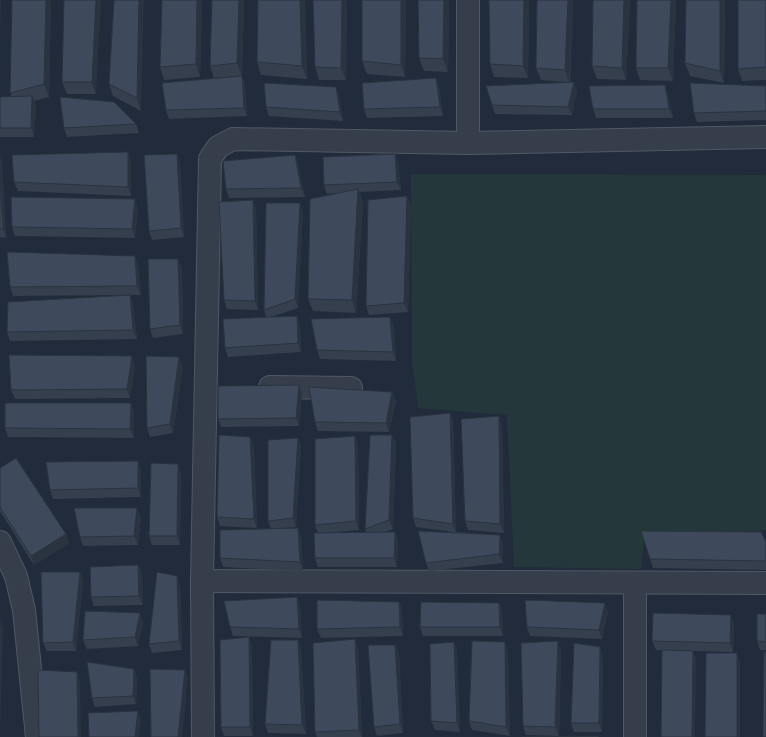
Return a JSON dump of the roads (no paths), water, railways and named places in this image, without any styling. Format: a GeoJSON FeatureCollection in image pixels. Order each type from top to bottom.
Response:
{"type":"FeatureCollection","features":[{"type":"Feature","properties":{"kind":"street"},"geometry":{"type":"LineString","coordinates":[[468,0],[468,143]]}},
{"type":"Feature","properties":{"kind":"street"},"geometry":{"type":"LineString","coordinates":[[203,737],[202,581],[210,158],[218,147],[233,139],[468,143],[766,137]]}},
{"type":"Feature","properties":{"kind":"street"},"geometry":{"type":"LineString","coordinates":[[205,386],[228,386]]}},
{"type":"Feature","properties":{"kind":"street"},"geometry":{"type":"LineString","coordinates":[[251,386],[350,388]]}},
{"type":"Feature","properties":{"kind":"street"},"geometry":{"type":"LineString","coordinates":[[0,542],[16,576],[24,610],[37,737]]}},
{"type":"Feature","properties":{"kind":"street"},"geometry":{"type":"LineString","coordinates":[[202,581],[766,584]]}},
{"type":"Feature","properties":{"kind":"street"},"geometry":{"type":"LineString","coordinates":[[635,583],[635,737]]}}]}
